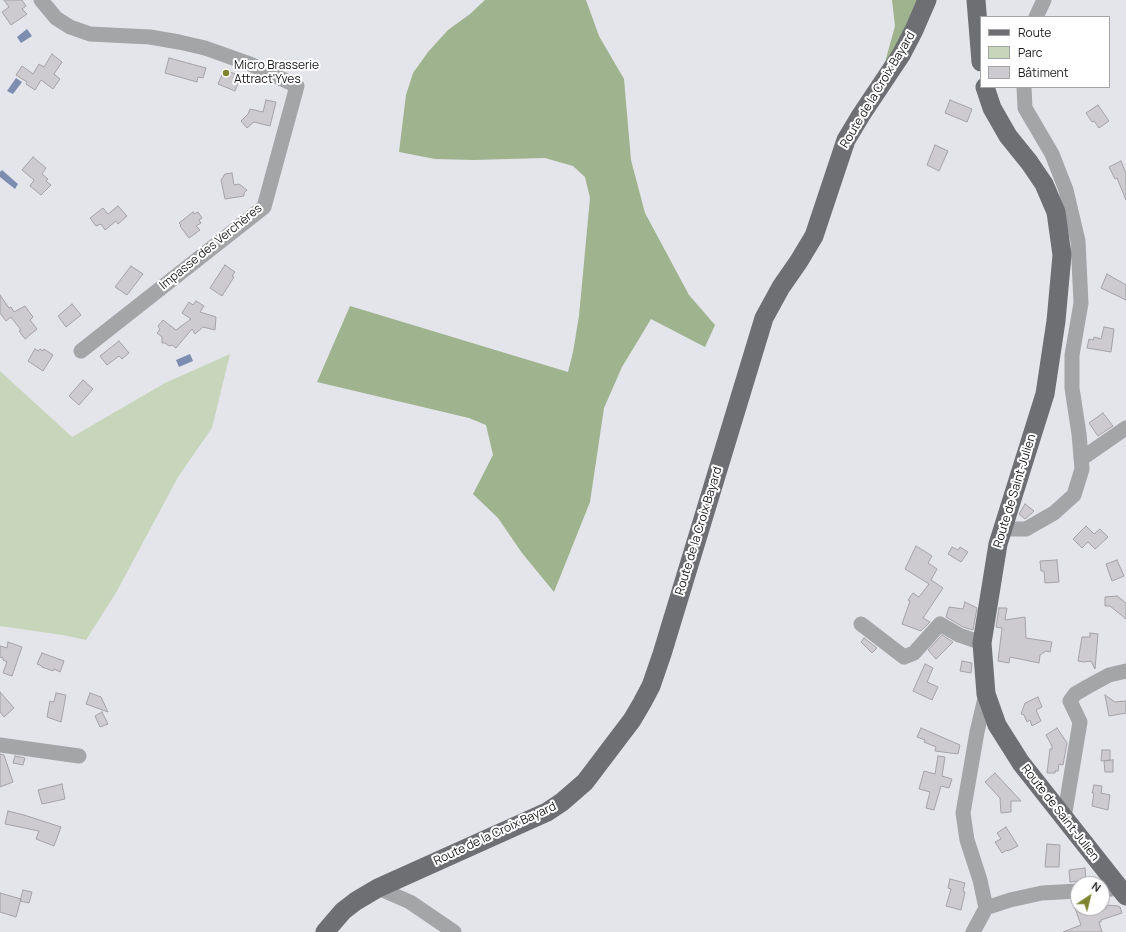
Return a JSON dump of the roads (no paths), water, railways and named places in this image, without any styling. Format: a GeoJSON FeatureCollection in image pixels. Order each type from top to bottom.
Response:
{"type":"FeatureCollection","features":[{"type":"Feature","properties":{"kind":"main road","name":"Route de la Croix Bayard"},"geometry":{"type":"LineString","coordinates":[[325,932],[342,911],[378,888],[547,812],[562,802],[592,773],[632,720],[651,686],[662,654],[764,318],[781,287],[799,262],[814,236],[846,140],[901,55],[927,0]]}},
{"type":"Feature","properties":{"kind":"main road"},"geometry":{"type":"LineString","coordinates":[[976,0],[980,50]]}},
{"type":"Feature","properties":{"kind":"main road","name":"Route de Saint-Julien"},"geometry":{"type":"LineString","coordinates":[[985,88],[992,108],[1008,136],[1044,184],[1056,212],[1062,255],[1056,321],[1045,394],[998,544],[982,643],[986,694],[997,725],[1022,764],[1064,818],[1116,891]]}},
{"type":"Feature","properties":{"kind":"street","name":"Impasse des Verchères"},"geometry":{"type":"LineString","coordinates":[[41,0],[56,18],[70,27],[90,34],[150,38],[179,42],[205,48],[256,66],[297,86],[264,206],[81,351]]}},
{"type":"Feature","properties":{"kind":"street"},"geometry":{"type":"LineString","coordinates":[[1036,16],[1044,0]]}},
{"type":"Feature","properties":{"kind":"street"},"geometry":{"type":"LineString","coordinates":[[1003,529],[1026,529],[1054,513],[1074,495],[1082,469],[1072,388],[1072,355],[1081,303],[1078,241],[1066,190],[1052,154],[1025,108],[1024,88]]}},
{"type":"Feature","properties":{"kind":"street"},"geometry":{"type":"LineString","coordinates":[[1081,458],[1126,428]]}},
{"type":"Feature","properties":{"kind":"street"},"geometry":{"type":"LineString","coordinates":[[860,624],[904,657],[914,653],[940,624],[959,635],[982,643]]}},
{"type":"Feature","properties":{"kind":"street"},"geometry":{"type":"LineString","coordinates":[[1064,818],[1080,722],[1070,701],[1075,694],[1087,687],[1110,675],[1126,671]]}},
{"type":"Feature","properties":{"kind":"street"},"geometry":{"type":"LineString","coordinates":[[973,932],[986,908],[980,880],[967,840],[963,813],[977,732],[986,694]]}},
{"type":"Feature","properties":{"kind":"street"},"geometry":{"type":"LineString","coordinates":[[0,745],[79,756]]}},
{"type":"Feature","properties":{"kind":"street"},"geometry":{"type":"LineString","coordinates":[[378,888],[410,902],[454,932]]}},
{"type":"Feature","properties":{"kind":"street"},"geometry":{"type":"LineString","coordinates":[[986,908],[1010,900],[1042,893],[1070,891]]}},
{"type":"Feature","properties":{"kind":"water"},"geometry":{"type":"Polygon","coordinates":[[[27,29],[32,36],[21,43],[17,37],[27,29]]]}},
{"type":"Feature","properties":{"kind":"water"},"geometry":{"type":"Polygon","coordinates":[[[16,78],[22,82],[13,94],[7,91],[16,78]]]}},
{"type":"Feature","properties":{"kind":"water"},"geometry":{"type":"Polygon","coordinates":[[[2,170],[18,184],[15,189],[0,177],[0,172],[2,170]]]}},
{"type":"Feature","properties":{"kind":"water"},"geometry":{"type":"Polygon","coordinates":[[[190,354],[193,361],[179,367],[176,360],[190,354]]]}},
{"type":"Feature","properties":{"kind":"place","name":"Micro Brasserie Attract'Yves"},"geometry":{"type":"Point","coordinates":[226,73]}}]}
